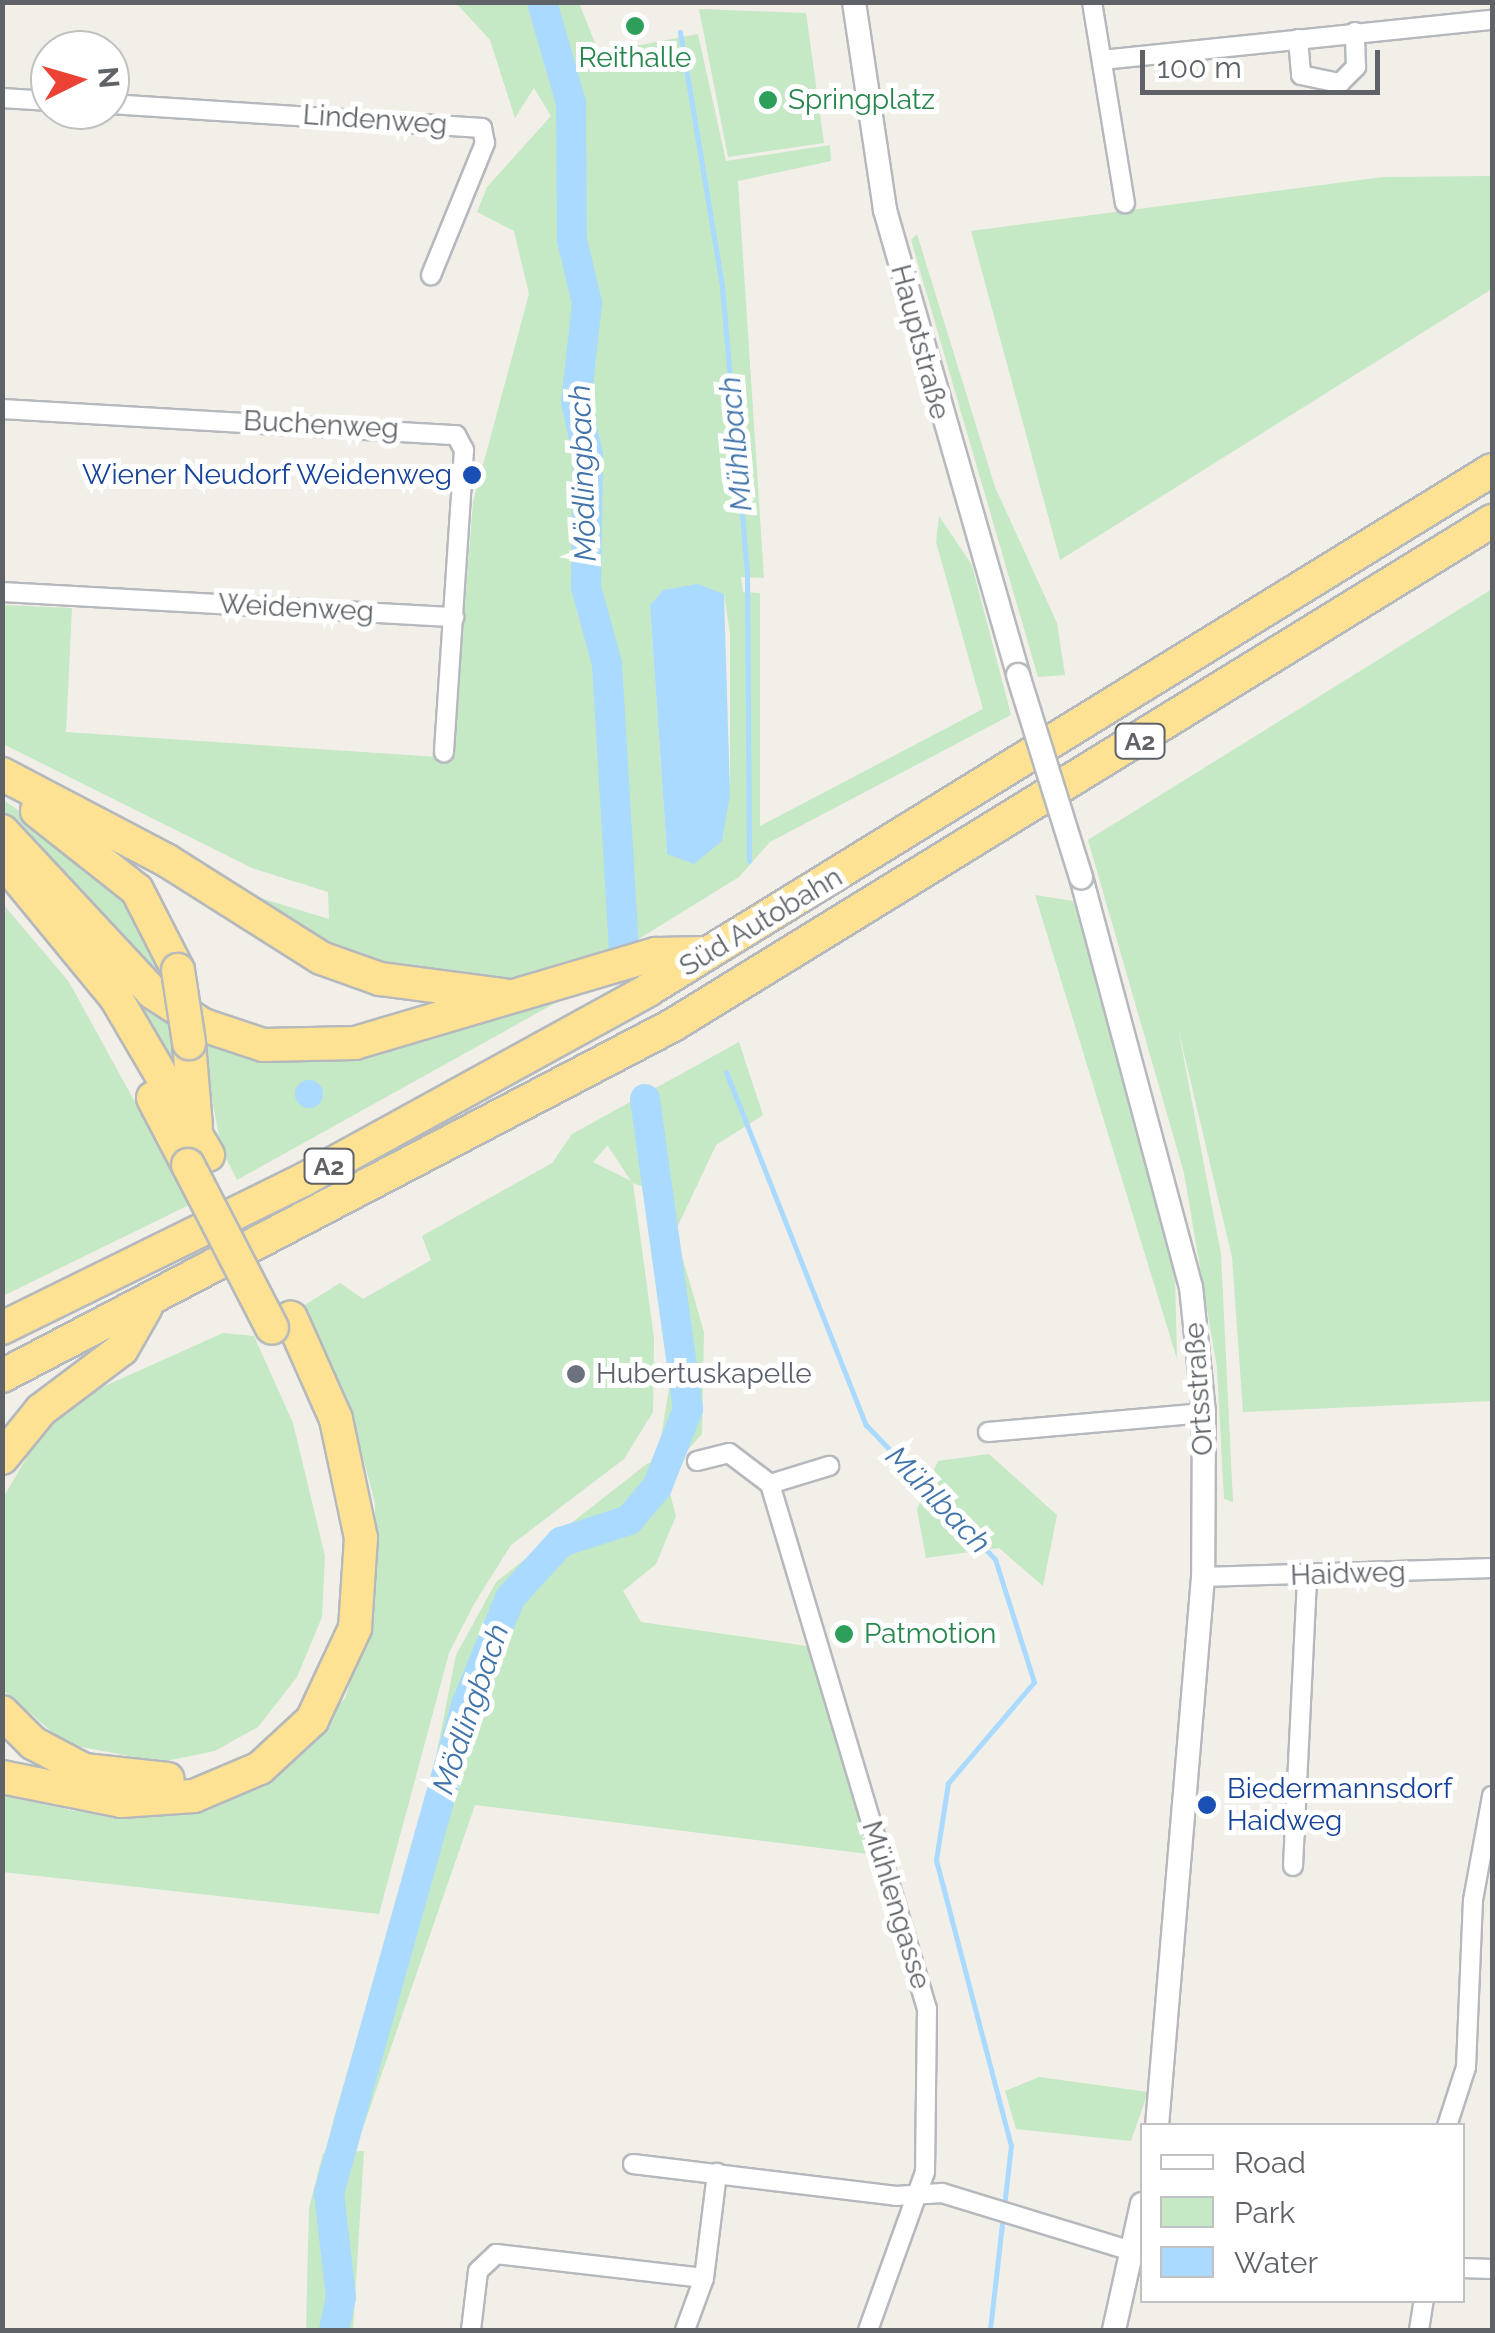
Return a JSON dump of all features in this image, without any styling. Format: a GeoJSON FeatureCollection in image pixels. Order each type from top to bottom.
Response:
{"type":"FeatureCollection","features":[{"type":"Feature","properties":{"kind":"highway","name":"Süd Autobahn"},"geometry":{"type":"LineString","coordinates":[[2,1328],[303,1180],[710,953],[1492,470]]}},
{"type":"Feature","properties":{"kind":"highway","name":"Süd Autobahn"},"geometry":{"type":"LineString","coordinates":[[2,1376],[146,1306],[673,1025],[1492,521]]}},
{"type":"Feature","properties":{"kind":"highway"},"geometry":{"type":"LineString","coordinates":[[2,774],[166,860],[321,958],[431,989],[528,997]]}},
{"type":"Feature","properties":{"kind":"highway"},"geometry":{"type":"LineString","coordinates":[[2,791],[120,871],[178,970],[189,1044],[197,1151]]}},
{"type":"Feature","properties":{"kind":"highway"},"geometry":{"type":"LineString","coordinates":[[2,831],[152,992],[230,1036],[325,1048],[528,997],[656,954],[710,953]]}},
{"type":"Feature","properties":{"kind":"highway"},"geometry":{"type":"LineString","coordinates":[[2,861],[93,965],[197,1151],[282,1323],[336,1419],[361,1538],[355,1628],[312,1720],[260,1768],[194,1796],[121,1801],[2,1777]]}},
{"type":"Feature","properties":{"kind":"highway"},"geometry":{"type":"LineString","coordinates":[[2,887],[104,1013],[197,1151]]}},
{"type":"Feature","properties":{"kind":"highway"},"geometry":{"type":"LineString","coordinates":[[2,1458],[41,1410],[122,1349],[146,1306]]}},
{"type":"Feature","properties":{"kind":"highway"},"geometry":{"type":"LineString","coordinates":[[2,1712],[59,1759],[144,1781],[229,1762],[306,1695],[333,1638],[342,1537],[318,1432],[282,1323]]}},
{"type":"Feature","properties":{"kind":"street","name":"Hauptstraße"},"geometry":{"type":"LineString","coordinates":[[854,2],[885,210],[1018,676]]}},
{"type":"Feature","properties":{"kind":"street"},"geometry":{"type":"LineString","coordinates":[[1092,2],[1125,203]]}},
{"type":"Feature","properties":{"kind":"street"},"geometry":{"type":"LineString","coordinates":[[1102,60],[1492,20]]}},
{"type":"Feature","properties":{"kind":"street"},"geometry":{"type":"LineString","coordinates":[[1298,39],[1301,75],[1340,84],[1356,67],[1355,32]]}},
{"type":"Feature","properties":{"kind":"street"},"geometry":{"type":"LineString","coordinates":[[2,98],[30,100]]}},
{"type":"Feature","properties":{"kind":"street","name":"Lindenweg"},"geometry":{"type":"LineString","coordinates":[[130,105],[482,128],[485,143],[431,275]]}},
{"type":"Feature","properties":{"kind":"street","name":"Buchenweg"},"geometry":{"type":"LineString","coordinates":[[2,409],[456,436],[464,450],[454,617]]}},
{"type":"Feature","properties":{"kind":"street","name":"Weidenweg"},"geometry":{"type":"LineString","coordinates":[[2,592],[454,617]]}},
{"type":"Feature","properties":{"kind":"street"},"geometry":{"type":"LineString","coordinates":[[444,752],[454,617]]}},
{"type":"Feature","properties":{"kind":"street","name":"Ortsstraße"},"geometry":{"type":"LineString","coordinates":[[1018,676],[1082,877],[1183,1252],[1204,1412],[1203,1576],[1156,2123]]}},
{"type":"Feature","properties":{"kind":"street"},"geometry":{"type":"LineString","coordinates":[[988,1432],[1204,1412]]}},
{"type":"Feature","properties":{"kind":"street"},"geometry":{"type":"LineString","coordinates":[[698,1461],[729,1453],[770,1484],[828,1466]]}},
{"type":"Feature","properties":{"kind":"street","name":"Mühlengasse"},"geometry":{"type":"LineString","coordinates":[[770,1484],[926,2009],[917,2196],[868,2330]]}},
{"type":"Feature","properties":{"kind":"street","name":"Haidweg"},"geometry":{"type":"LineString","coordinates":[[1203,1576],[1492,1568]]}},
{"type":"Feature","properties":{"kind":"street"},"geometry":{"type":"LineString","coordinates":[[1293,1866],[1306,1576]]}},
{"type":"Feature","properties":{"kind":"street"},"geometry":{"type":"LineString","coordinates":[[1448,2123],[1466,2066],[1469,1938],[1492,1796]]}},
{"type":"Feature","properties":{"kind":"street"},"geometry":{"type":"LineString","coordinates":[[633,2164],[917,2196],[942,2193],[1132,2251]]}},
{"type":"Feature","properties":{"kind":"street"},"geometry":{"type":"LineString","coordinates":[[686,2330],[704,2278],[717,2173]]}},
{"type":"Feature","properties":{"kind":"street"},"geometry":{"type":"LineString","coordinates":[[1114,2330],[1140,2213]]}},
{"type":"Feature","properties":{"kind":"street"},"geometry":{"type":"LineString","coordinates":[[471,2330],[478,2271],[496,2254],[704,2278]]}},
{"type":"Feature","properties":{"kind":"street"},"geometry":{"type":"LineString","coordinates":[[1465,2268],[1492,2270]]}},
{"type":"Feature","properties":{"kind":"street"},"geometry":{"type":"LineString","coordinates":[[1419,2330],[1424,2303]]}},
{"type":"Feature","properties":{"kind":"green space"},"geometry":{"type":"Polygon","coordinates":[[[456,3],[579,3],[599,53],[698,34],[726,161],[830,145],[831,161],[738,181],[764,578],[741,577],[743,592],[760,593],[760,826],[983,709],[936,542],[939,516],[972,565],[1011,715],[770,842],[739,877],[616,953],[532,977],[458,980],[316,945],[251,895],[329,919],[328,892],[252,868],[3,744],[2,605],[72,608],[66,732],[453,758],[473,502],[529,294],[514,231],[477,212],[487,187],[551,116],[534,88],[515,118],[490,40],[456,3]],[[663,590],[650,605],[667,854],[730,794],[730,633],[724,594],[663,590]]]}},
{"type":"Feature","properties":{"kind":"green space","name":"Springplatz"},"geometry":{"type":"Polygon","coordinates":[[[699,9],[806,13],[824,143],[728,157],[699,9]]]}},
{"type":"Feature","properties":{"kind":"green space"},"geometry":{"type":"Polygon","coordinates":[[[1492,176],[1492,289],[1060,560],[971,231],[1383,177],[1492,176]]]}},
{"type":"Feature","properties":{"kind":"green space"},"geometry":{"type":"Polygon","coordinates":[[[917,234],[995,487],[1057,623],[1065,675],[1038,677],[911,240],[917,234]]]}},
{"type":"Feature","properties":{"kind":"green space"},"geometry":{"type":"Polygon","coordinates":[[[1492,589],[1492,1401],[1243,1412],[1232,1257],[1178,1028],[1221,1254],[1233,1502],[1224,1499],[1217,1368],[1184,1173],[1088,840],[1492,589]]]}},
{"type":"Feature","properties":{"kind":"green space"},"geometry":{"type":"Polygon","coordinates":[[[3,800],[106,868],[166,961],[156,972],[173,987],[169,994],[3,817],[3,800]]]}},
{"type":"Feature","properties":{"kind":"green space"},"geometry":{"type":"Polygon","coordinates":[[[1035,895],[1073,901],[1117,1042],[1175,1276],[1177,1359],[1035,895]]]}},
{"type":"Feature","properties":{"kind":"green space"},"geometry":{"type":"Polygon","coordinates":[[[3,904],[69,982],[191,1204],[3,1296],[3,904]]]}},
{"type":"Feature","properties":{"kind":"green space"},"geometry":{"type":"Polygon","coordinates":[[[119,977],[178,1027],[185,1099],[119,977]]]}},
{"type":"Feature","properties":{"kind":"green space"},"geometry":{"type":"Polygon","coordinates":[[[566,997],[237,1180],[221,1148],[201,1037],[227,1049],[566,997]]]}},
{"type":"Feature","properties":{"kind":"green space"},"geometry":{"type":"Polygon","coordinates":[[[739,1042],[763,1115],[716,1145],[675,1232],[704,1332],[702,1434],[684,1454],[659,1450],[670,1382],[651,1190],[633,1183],[654,1338],[653,1412],[624,1459],[511,1545],[474,1604],[449,1653],[379,1914],[3,1872],[2,1794],[74,1811],[144,1814],[285,1765],[345,1698],[375,1605],[375,1503],[348,1400],[303,1306],[340,1283],[363,1299],[431,1260],[422,1236],[552,1163],[572,1134],[739,1042]],[[608,1146],[593,1162],[631,1181],[608,1146]]]}},
{"type":"Feature","properties":{"kind":"green space"},"geometry":{"type":"Polygon","coordinates":[[[223,1333],[254,1336],[293,1423],[325,1556],[322,1617],[297,1677],[258,1727],[215,1751],[161,1762],[66,1744],[3,1690],[3,1498],[42,1431],[96,1390],[223,1333]]]}},
{"type":"Feature","properties":{"kind":"green space"},"geometry":{"type":"Polygon","coordinates":[[[989,1454],[1057,1515],[1043,1586],[999,1548],[926,1558],[917,1509],[938,1461],[989,1454]]]}},
{"type":"Feature","properties":{"kind":"green space"},"geometry":{"type":"Polygon","coordinates":[[[648,1463],[679,1463],[668,1486],[676,1516],[656,1564],[623,1591],[641,1622],[807,1646],[876,1855],[475,1805],[364,2125],[333,2121],[428,1797],[456,1655],[496,1582],[648,1463]]]}},
{"type":"Feature","properties":{"kind":"green space"},"geometry":{"type":"Polygon","coordinates":[[[1039,2077],[1148,2092],[1131,2141],[1016,2129],[1005,2091],[1039,2077]]]}},
{"type":"Feature","properties":{"kind":"green space"},"geometry":{"type":"Polygon","coordinates":[[[364,2151],[353,2330],[306,2330],[309,2208],[323,2153],[364,2151]]]}},
{"type":"Feature","properties":{"kind":"water"},"geometry":{"type":"Polygon","coordinates":[[[698,584],[724,594],[730,794],[722,841],[694,864],[667,854],[650,605],[663,590],[698,584]]]}},
{"type":"Feature","properties":{"kind":"water"},"geometry":{"type":"Polygon","coordinates":[[[309,1080],[319,1084],[323,1094],[319,1104],[309,1108],[299,1104],[295,1094],[299,1084],[309,1080]]]}},
{"type":"Feature","properties":{"kind":"waterway","name":"Mödlingbach"},"geometry":{"type":"LineString","coordinates":[[542,2],[571,103],[572,240],[587,303],[576,402],[588,455],[586,587],[607,664],[624,947]]}},
{"type":"Feature","properties":{"kind":"waterway","name":"Mühlbach"},"geometry":{"type":"LineString","coordinates":[[680,32],[722,287],[747,570],[749,861]]}},
{"type":"Feature","properties":{"kind":"waterway","name":"Mühlbach"},"geometry":{"type":"LineString","coordinates":[[726,1072],[866,1425],[995,1559],[1034,1682],[948,1783],[936,1860],[1011,2145],[990,2330]]}},
{"type":"Feature","properties":{"kind":"waterway","name":"Mödlingbach"},"geometry":{"type":"LineString","coordinates":[[334,2330],[341,2297],[329,2193],[466,1705],[510,1598],[561,1542],[629,1520],[657,1487],[688,1409],[645,1099]]}},
{"type":"Feature","properties":{"kind":"place","name":"Reithalle"},"geometry":{"type":"Point","coordinates":[635,26]}},
{"type":"Feature","properties":{"kind":"place","name":"Springplatz"},"geometry":{"type":"Point","coordinates":[768,100]}},
{"type":"Feature","properties":{"kind":"place","name":"Wiener Neudorf Weidenweg"},"geometry":{"type":"Point","coordinates":[472,475]}},
{"type":"Feature","properties":{"kind":"place","name":"Hubertuskapelle"},"geometry":{"type":"Point","coordinates":[576,1374]}},
{"type":"Feature","properties":{"kind":"place","name":"Patmotion"},"geometry":{"type":"Point","coordinates":[844,1634]}},
{"type":"Feature","properties":{"kind":"place","name":"Biedermannsdorf Haidweg"},"geometry":{"type":"Point","coordinates":[1207,1805]}}]}
